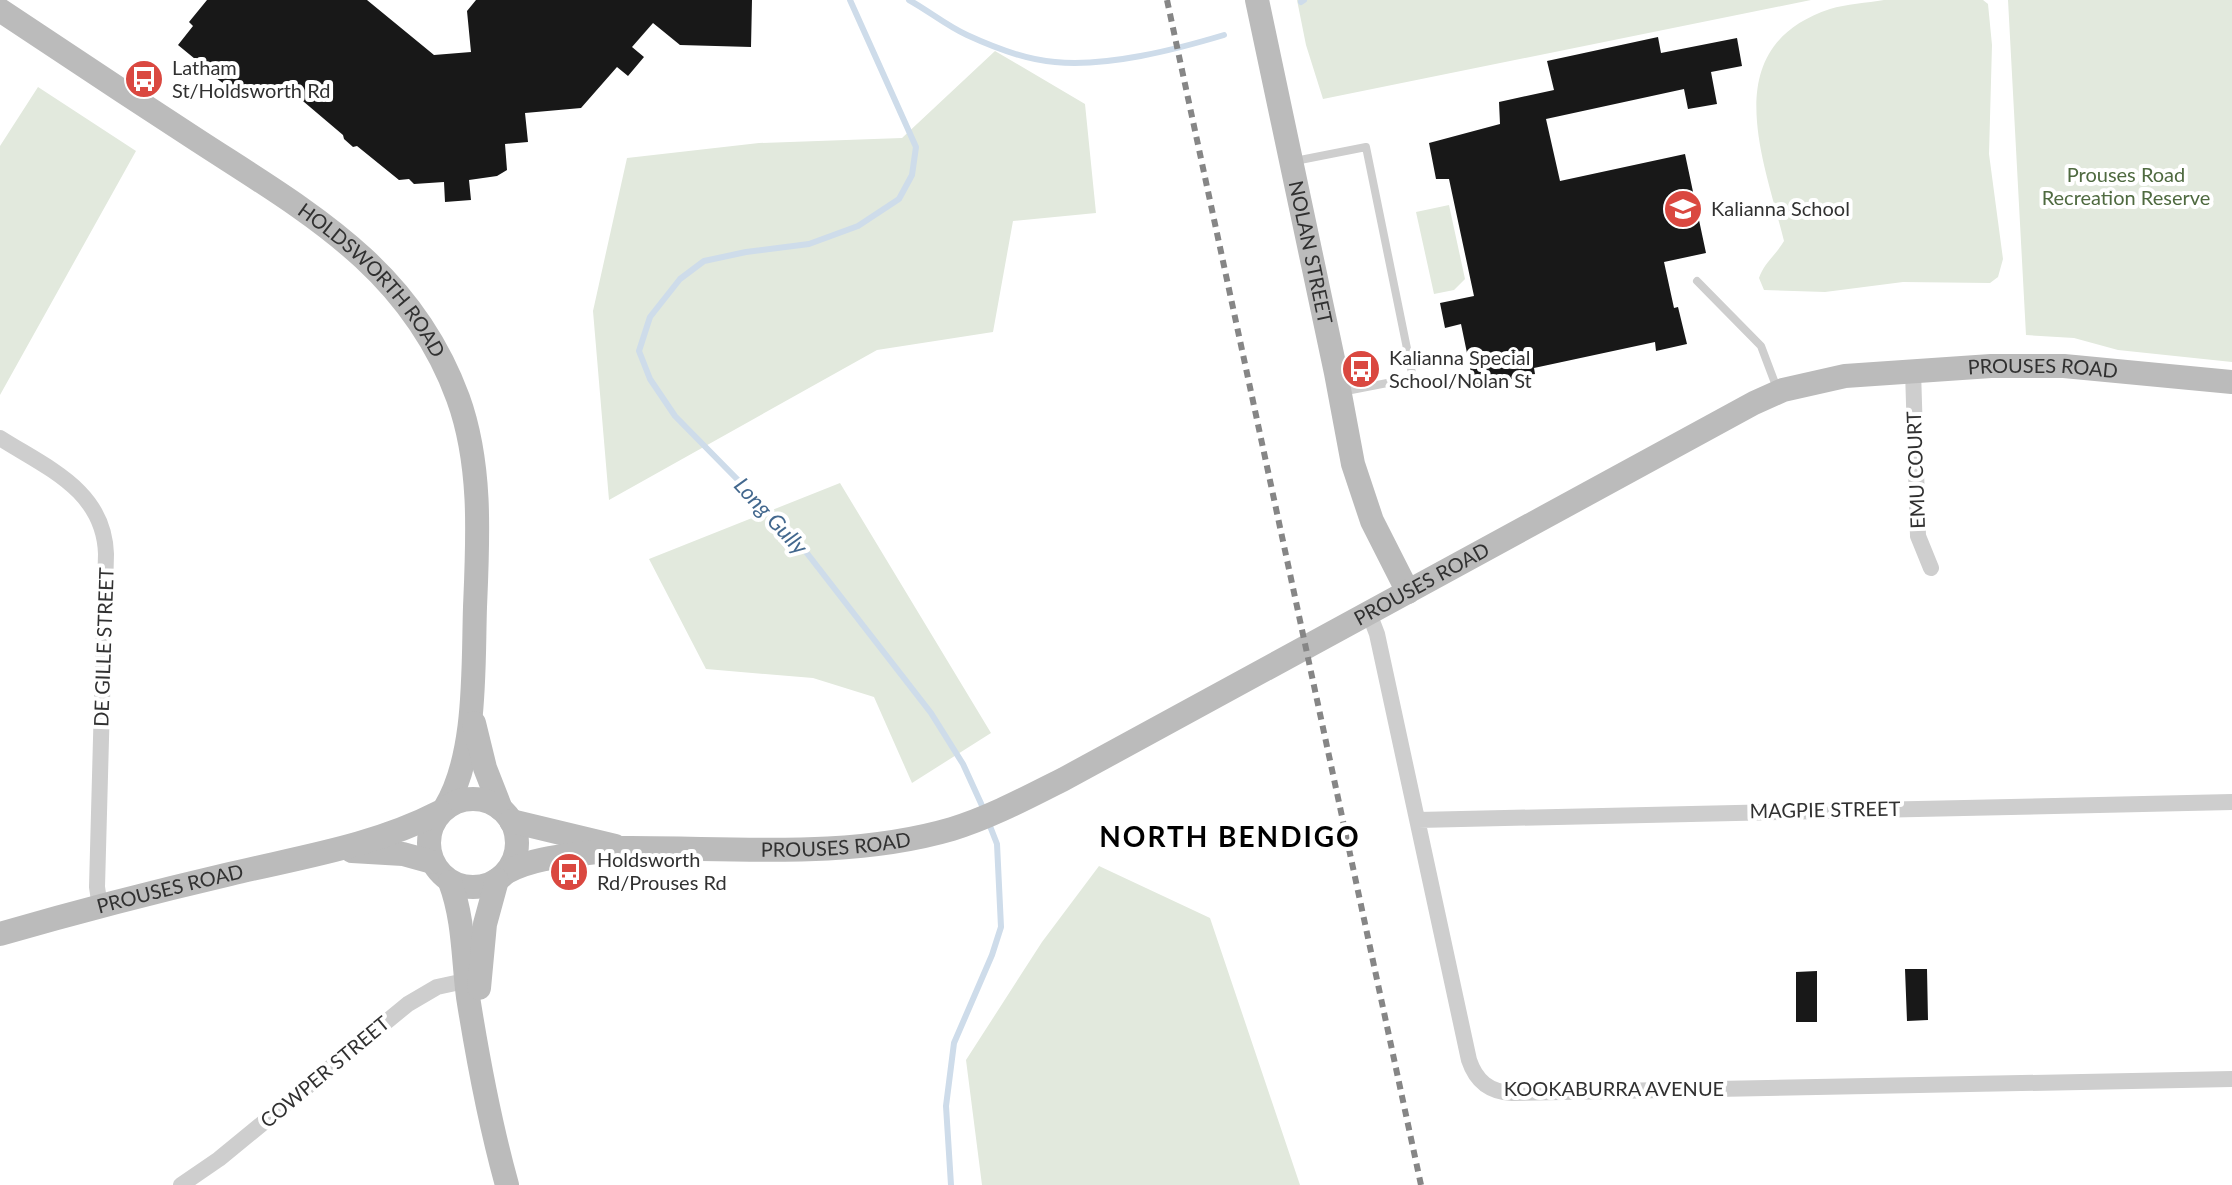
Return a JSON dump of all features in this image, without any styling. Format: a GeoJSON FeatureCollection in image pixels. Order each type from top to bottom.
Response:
{"type":"FeatureCollection","features":[{"type":"Feature","properties":{"kind":"street","name":"NOLAN STREET"},"geometry":{"type":"LineString","coordinates":[[1257,0],[1353,464],[1364,502],[1408,592]]}},
{"type":"Feature","properties":{"kind":"street","name":"HOLDSWORTH ROAD"},"geometry":{"type":"LineString","coordinates":[[0,10],[331,229],[370,262],[414,314],[439,355],[458,399],[472,459],[476,491],[477,563],[471,709],[461,775],[443,810]]}},
{"type":"Feature","properties":{"kind":"street","name":"PROUSES ROAD"},"geometry":{"type":"LineString","coordinates":[[502,876],[537,860],[621,848],[852,847],[907,839],[974,821],[1064,779],[1778,391],[1845,376],[1991,366],[2064,366],[2232,382]]}},
{"type":"Feature","properties":{"kind":"street","name":"EMU COURT"},"geometry":{"type":"LineString","coordinates":[[1913,370],[1918,536],[1931,568]]}},
{"type":"Feature","properties":{"kind":"street","name":"DE GILLE STREET"},"geometry":{"type":"LineString","coordinates":[[0,438],[80,491],[94,507],[104,530],[106,554],[97,887],[100,907]]}},
{"type":"Feature","properties":{"kind":"street","name":"KOOKABURRA AVENUE"},"geometry":{"type":"LineString","coordinates":[[1369,613],[1377,634],[1469,1060],[1479,1080],[1497,1091],[2232,1079]]}},
{"type":"Feature","properties":{"kind":"street","name":"HOLDSWORTH ROAD"},"geometry":{"type":"LineString","coordinates":[[471,709],[485,768],[506,815]]}},
{"type":"Feature","properties":{"kind":"street"},"geometry":{"type":"LineString","coordinates":[[473,980],[485,924],[502,876],[514,861],[516,834],[506,815],[488,802],[473,799],[458,801],[443,810],[432,823],[428,836],[432,862],[440,873],[450,882],[474,888],[502,876]]}},
{"type":"Feature","properties":{"kind":"street","name":"MAGPIE STREET"},"geometry":{"type":"LineString","coordinates":[[1418,820],[2232,802]]}},
{"type":"Feature","properties":{"kind":"street","name":"PROUSES ROAD"},"geometry":{"type":"LineString","coordinates":[[0,934],[230,874],[341,850],[400,830],[443,810]]}},
{"type":"Feature","properties":{"kind":"street","name":"PROUSES ROAD"},"geometry":{"type":"LineString","coordinates":[[506,815],[621,848]]}},
{"type":"Feature","properties":{"kind":"street","name":"PROUSES ROAD"},"geometry":{"type":"LineString","coordinates":[[341,850],[403,854],[432,862]]}},
{"type":"Feature","properties":{"kind":"street"},"geometry":{"type":"LineString","coordinates":[[450,882],[473,980],[480,1059],[507,1185]]}},
{"type":"Feature","properties":{"kind":"street","name":"COWPER STREET"},"geometry":{"type":"LineString","coordinates":[[181,1185],[219,1159],[408,1004],[437,987],[473,980]]}},
{"type":"Feature","properties":{"kind":"lane"},"geometry":{"type":"LineString","coordinates":[[1291,162],[1366,147],[1413,378],[1340,392]]}},
{"type":"Feature","properties":{"kind":"lane"},"geometry":{"type":"LineString","coordinates":[[1697,281],[1761,346],[1778,391]]}},
{"type":"Feature","properties":{"kind":"green space"},"geometry":{"type":"Polygon","coordinates":[[[1297,0],[1811,0],[1323,99],[1306,45],[1297,0]]]}},
{"type":"Feature","properties":{"kind":"green space"},"geometry":{"type":"Polygon","coordinates":[[[1884,0],[1983,0],[1988,4],[1992,45],[1989,154],[2003,259],[1998,277],[1990,283],[1903,282],[1825,292],[1764,290],[1759,278],[1784,241],[1759,140],[1756,107],[1760,77],[1772,49],[1794,26],[1830,9],[1884,0]]]}},
{"type":"Feature","properties":{"kind":"green space","name":"Prouses Road Recreation Reserve"},"geometry":{"type":"Polygon","coordinates":[[[2008,0],[2232,0],[2232,362],[2118,350],[2074,338],[2026,335],[2008,0]]]}},
{"type":"Feature","properties":{"kind":"green space"},"geometry":{"type":"Polygon","coordinates":[[[995,51],[1085,104],[1096,213],[1013,221],[993,332],[877,350],[609,500],[593,311],[627,158],[759,143],[902,138],[995,51]]]}},
{"type":"Feature","properties":{"kind":"green space"},"geometry":{"type":"Polygon","coordinates":[[[38,87],[136,151],[0,395],[0,146],[38,87]]]}},
{"type":"Feature","properties":{"kind":"green space"},"geometry":{"type":"Polygon","coordinates":[[[1449,205],[1465,279],[1454,290],[1434,294],[1416,212],[1449,205]]]}},
{"type":"Feature","properties":{"kind":"green space"},"geometry":{"type":"Polygon","coordinates":[[[840,483],[991,733],[912,783],[874,697],[813,678],[706,669],[649,559],[840,483]]]}},
{"type":"Feature","properties":{"kind":"green space"},"geometry":{"type":"Polygon","coordinates":[[[1099,866],[1210,918],[1300,1185],[982,1185],[966,1060],[1042,942],[1099,866]]]}},
{"type":"Feature","properties":{"kind":"building"},"geometry":{"type":"Polygon","coordinates":[[[207,0],[367,0],[434,55],[471,52],[467,11],[476,0],[752,0],[751,47],[680,45],[653,23],[632,47],[644,57],[628,76],[617,67],[581,108],[525,113],[528,142],[505,144],[507,170],[497,176],[469,180],[471,200],[445,202],[444,182],[414,184],[409,179],[399,180],[357,146],[353,147],[297,96],[246,100],[205,70],[178,45],[193,26],[189,22],[207,0]]]}},
{"type":"Feature","properties":{"kind":"building"},"geometry":{"type":"Polygon","coordinates":[[[1658,37],[1661,53],[1737,38],[1742,66],[1711,72],[1717,104],[1688,109],[1684,89],[1546,119],[1560,181],[1685,154],[1706,253],[1664,262],[1674,308],[1678,307],[1687,344],[1656,351],[1655,342],[1534,368],[1535,374],[1474,387],[1461,324],[1445,328],[1440,303],[1474,296],[1449,179],[1436,179],[1429,143],[1500,124],[1499,102],[1554,90],[1547,61],[1658,37]]]}},
{"type":"Feature","properties":{"kind":"building"},"geometry":{"type":"Polygon","coordinates":[[[1905,969],[1927,969],[1928,1020],[1907,1021],[1905,969]]]}},
{"type":"Feature","properties":{"kind":"building"},"geometry":{"type":"Polygon","coordinates":[[[1817,971],[1817,1022],[1796,1022],[1796,972],[1817,971]]]}},
{"type":"Feature","properties":{"kind":"waterway","name":"Long Gully"},"geometry":{"type":"LineString","coordinates":[[850,0],[916,147],[912,175],[899,199],[858,226],[809,244],[704,261],[680,279],[650,317],[639,351],[650,379],[675,416],[796,539],[931,713],[963,764],[984,810]]}},
{"type":"Feature","properties":{"kind":"waterway"},"geometry":{"type":"LineString","coordinates":[[909,0],[977,40],[1044,61],[1075,63],[1119,60],[1224,35]]}},
{"type":"Feature","properties":{"kind":"waterway","name":"Long Gully"},"geometry":{"type":"LineString","coordinates":[[951,1185],[946,1106],[954,1043],[1001,927],[997,844],[988,821]]}},
{"type":"Feature","properties":{"kind":"railway"},"geometry":{"type":"LineString","coordinates":[[1167,0],[1421,1185]]}},
{"type":"Feature","properties":{"kind":"place","name":"Latham St/Holdsworth Rd"},"geometry":{"type":"Point","coordinates":[144,79]}},
{"type":"Feature","properties":{"kind":"place","name":"Kalianna School"},"geometry":{"type":"Point","coordinates":[1683,209]}},
{"type":"Feature","properties":{"kind":"place","name":"Kalianna Special School/Nolan St"},"geometry":{"type":"Point","coordinates":[1361,369]}},
{"type":"Feature","properties":{"kind":"place","name":"Holdsworth Rd/Prouses Rd"},"geometry":{"type":"Point","coordinates":[569,872]}},
{"type":"Feature","properties":{"kind":"district","name":"NORTH BENDIGO"},"geometry":{"type":"Point","coordinates":[1230,837]}}]}
